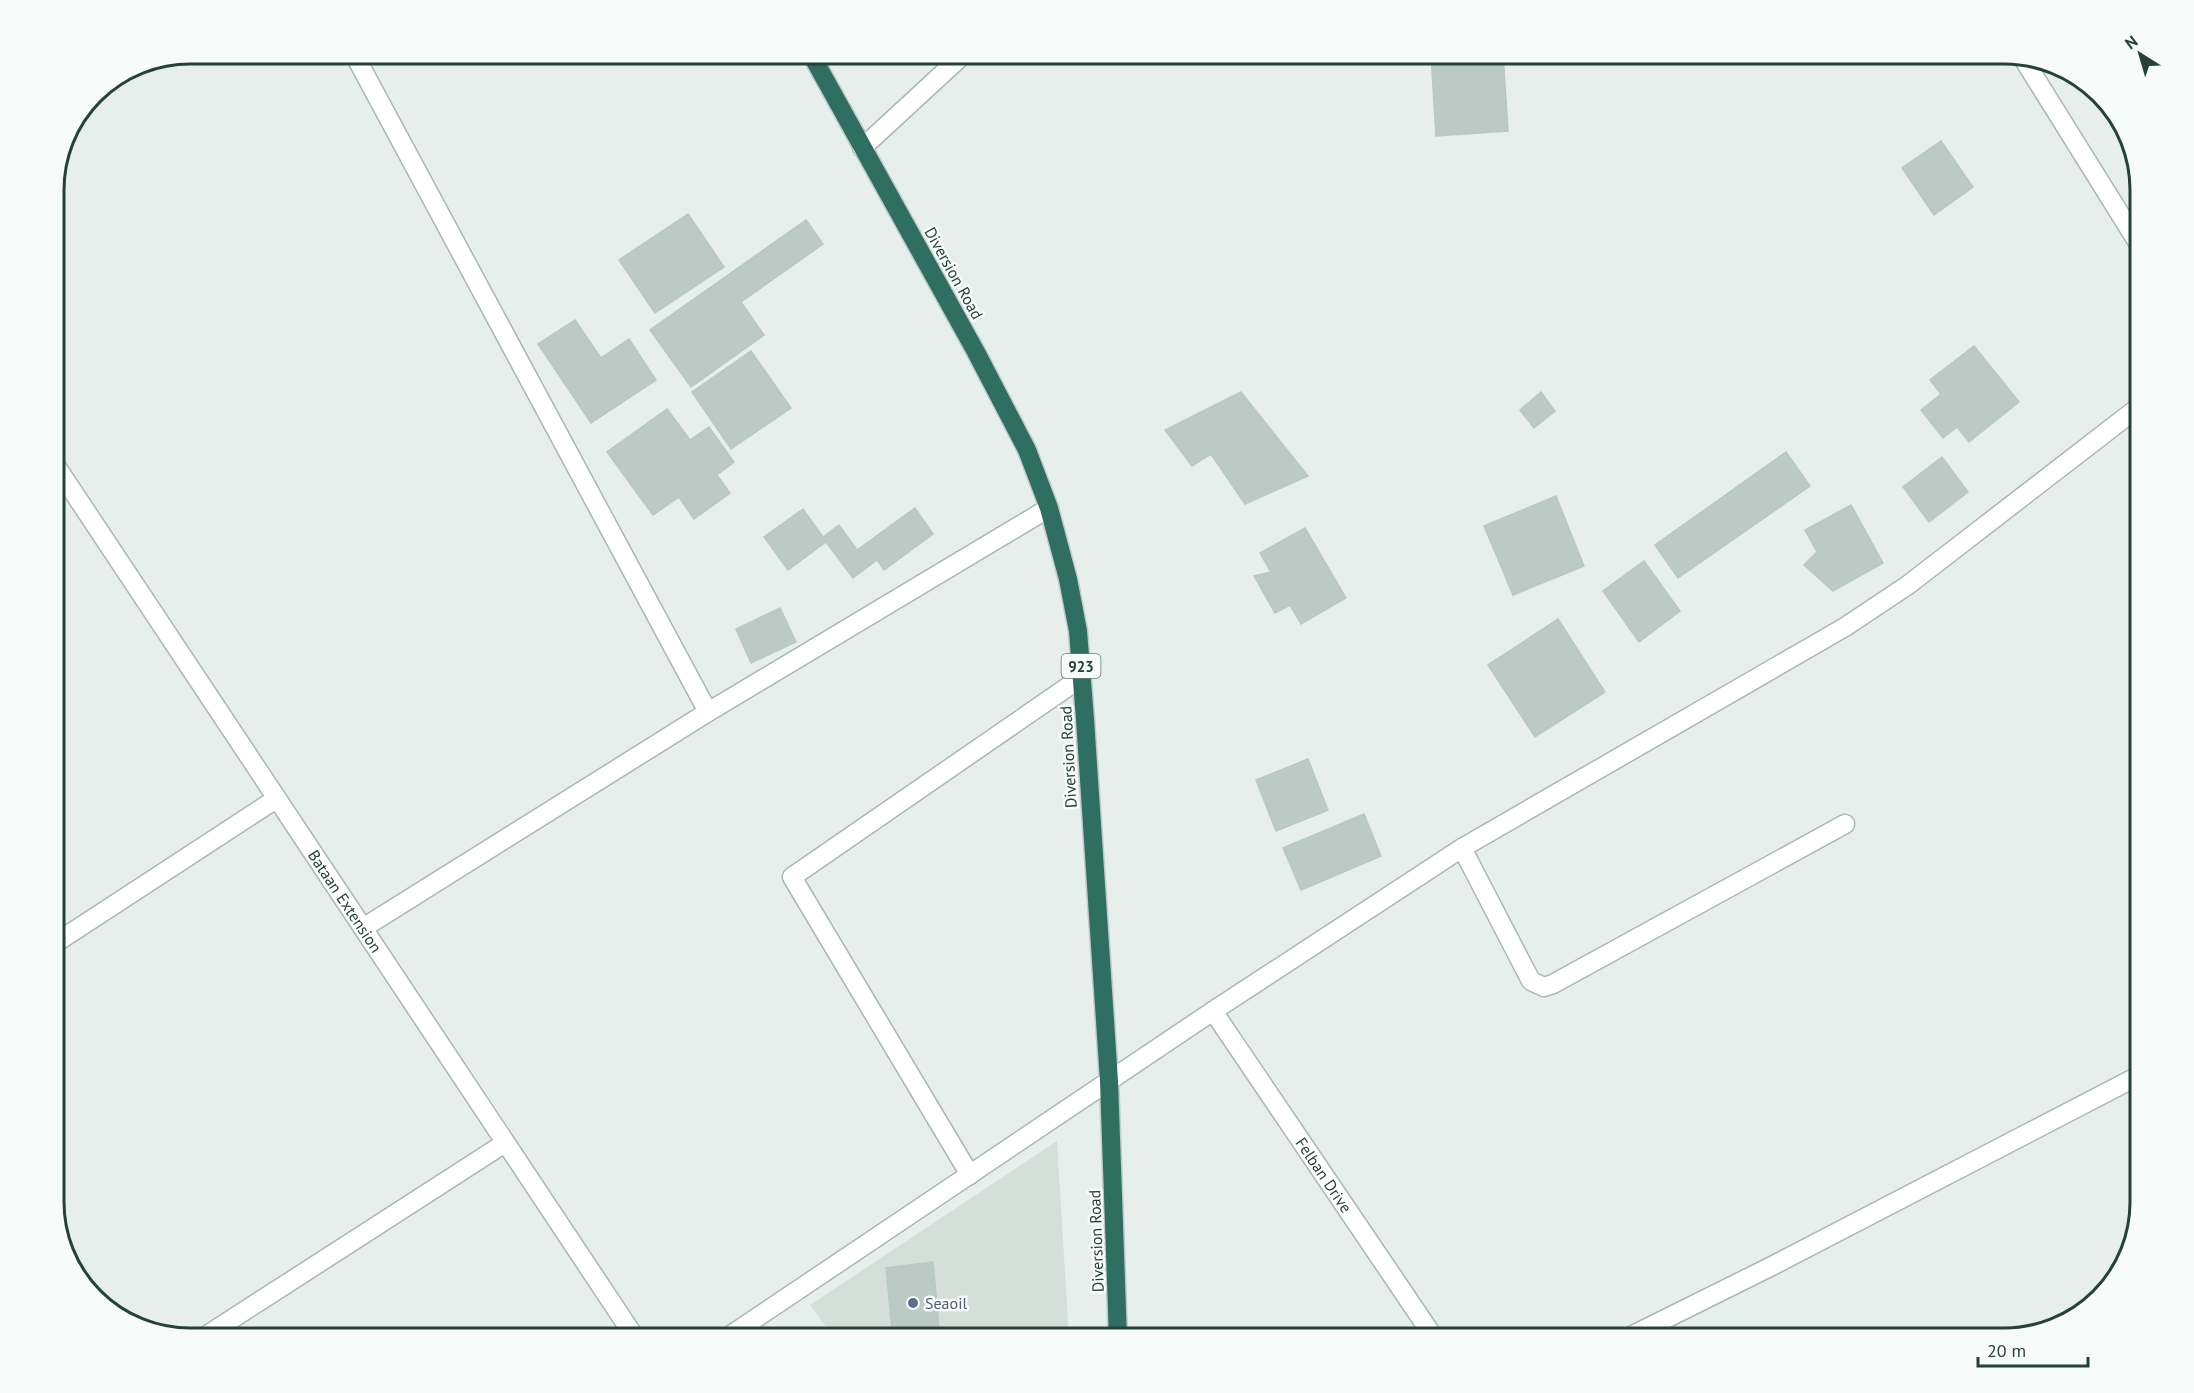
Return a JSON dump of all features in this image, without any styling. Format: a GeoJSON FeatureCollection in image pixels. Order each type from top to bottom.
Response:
{"type":"FeatureCollection","features":[{"type":"Feature","properties":{"kind":"highway","name":"Diversion Road"},"geometry":{"type":"LineString","coordinates":[[817,65],[1027,450],[1049,508],[1068,579],[1078,631],[1082,677],[1109,1081],[1118,1328]]}},
{"type":"Feature","properties":{"kind":"street"},"geometry":{"type":"LineString","coordinates":[[360,65],[708,712]]}},
{"type":"Feature","properties":{"kind":"street"},"geometry":{"type":"LineString","coordinates":[[862,148],[953,65]]}},
{"type":"Feature","properties":{"kind":"street"},"geometry":{"type":"LineString","coordinates":[[2028,67],[2130,230]]}},
{"type":"Feature","properties":{"kind":"street"},"geometry":{"type":"LineString","coordinates":[[741,1328],[1213,1011],[1461,848],[1845,627],[1908,585],[2130,414]]}},
{"type":"Feature","properties":{"kind":"street","name":"Bataan Extension"},"geometry":{"type":"LineString","coordinates":[[65,480],[629,1328]]}},
{"type":"Feature","properties":{"kind":"street"},"geometry":{"type":"LineString","coordinates":[[363,928],[708,712],[1049,508]]}},
{"type":"Feature","properties":{"kind":"street"},"geometry":{"type":"LineString","coordinates":[[970,1175],[792,877],[1082,677]]}},
{"type":"Feature","properties":{"kind":"street"},"geometry":{"type":"LineString","coordinates":[[65,937],[276,799]]}},
{"type":"Feature","properties":{"kind":"street"},"geometry":{"type":"LineString","coordinates":[[1461,848],[1530,981],[1544,987],[1845,824]]}},
{"type":"Feature","properties":{"kind":"street","name":"Felban Drive"},"geometry":{"type":"LineString","coordinates":[[1213,1011],[1428,1328]]}},
{"type":"Feature","properties":{"kind":"street"},"geometry":{"type":"LineString","coordinates":[[1647,1328],[1770,1267],[2130,1080]]}},
{"type":"Feature","properties":{"kind":"street"},"geometry":{"type":"LineString","coordinates":[[218,1328],[505,1143]]}},
{"type":"Feature","properties":{"kind":"shaded area"},"geometry":{"type":"Polygon","coordinates":[[[1057,1141],[1068,1328],[827,1328],[810,1305],[1057,1141]]]}},
{"type":"Feature","properties":{"kind":"building"},"geometry":{"type":"Polygon","coordinates":[[[1432,64],[1504,64],[1508,131],[1436,136],[1432,64]]]}},
{"type":"Feature","properties":{"kind":"building"},"geometry":{"type":"Polygon","coordinates":[[[1941,141],[1973,187],[1934,215],[1902,168],[1941,141]]]}},
{"type":"Feature","properties":{"kind":"building"},"geometry":{"type":"Polygon","coordinates":[[[688,214],[724,267],[655,313],[619,260],[688,214]]]}},
{"type":"Feature","properties":{"kind":"building"},"geometry":{"type":"Polygon","coordinates":[[[806,220],[823,244],[741,302],[764,335],[691,387],[650,330],[806,220]]]}},
{"type":"Feature","properties":{"kind":"building"},"geometry":{"type":"Polygon","coordinates":[[[575,320],[601,358],[629,339],[656,380],[591,423],[538,344],[575,320]]]}},
{"type":"Feature","properties":{"kind":"building"},"geometry":{"type":"Polygon","coordinates":[[[1974,346],[2019,402],[1969,442],[1957,427],[1943,438],[1921,410],[1941,394],[1930,380],[1974,346]]]}},
{"type":"Feature","properties":{"kind":"building"},"geometry":{"type":"Polygon","coordinates":[[[751,351],[791,408],[731,449],[692,392],[751,351]]]}},
{"type":"Feature","properties":{"kind":"building"},"geometry":{"type":"Polygon","coordinates":[[[1241,392],[1308,476],[1245,504],[1211,454],[1192,466],[1165,430],[1241,392]]]}},
{"type":"Feature","properties":{"kind":"building"},"geometry":{"type":"Polygon","coordinates":[[[1541,392],[1555,411],[1534,428],[1520,410],[1541,392]]]}},
{"type":"Feature","properties":{"kind":"building"},"geometry":{"type":"Polygon","coordinates":[[[667,409],[690,440],[709,427],[734,462],[717,475],[730,493],[694,519],[679,497],[653,515],[607,452],[667,409]]]}},
{"type":"Feature","properties":{"kind":"building"},"geometry":{"type":"Polygon","coordinates":[[[1786,452],[1810,486],[1678,578],[1655,545],[1786,452]]]}},
{"type":"Feature","properties":{"kind":"building"},"geometry":{"type":"Polygon","coordinates":[[[1942,457],[1968,492],[1929,522],[1903,487],[1942,457]]]}},
{"type":"Feature","properties":{"kind":"building"},"geometry":{"type":"Polygon","coordinates":[[[1556,496],[1584,566],[1513,595],[1484,526],[1556,496]]]}},
{"type":"Feature","properties":{"kind":"building"},"geometry":{"type":"Polygon","coordinates":[[[1851,505],[1883,563],[1833,591],[1804,565],[1817,552],[1805,530],[1851,505]]]}},
{"type":"Feature","properties":{"kind":"building"},"geometry":{"type":"Polygon","coordinates":[[[915,508],[933,534],[884,570],[877,560],[853,578],[826,542],[788,570],[764,537],[803,509],[823,537],[839,525],[857,550],[915,508]]]}},
{"type":"Feature","properties":{"kind":"building"},"geometry":{"type":"Polygon","coordinates":[[[1305,528],[1346,598],[1301,624],[1290,605],[1275,613],[1254,576],[1271,572],[1260,553],[1305,528]]]}},
{"type":"Feature","properties":{"kind":"building"},"geometry":{"type":"Polygon","coordinates":[[[1644,561],[1680,611],[1639,642],[1603,591],[1644,561]]]}},
{"type":"Feature","properties":{"kind":"building"},"geometry":{"type":"Polygon","coordinates":[[[780,608],[796,642],[751,663],[736,629],[780,608]]]}},
{"type":"Feature","properties":{"kind":"building"},"geometry":{"type":"Polygon","coordinates":[[[1558,619],[1605,692],[1535,737],[1488,665],[1558,619]]]}},
{"type":"Feature","properties":{"kind":"building"},"geometry":{"type":"Polygon","coordinates":[[[1308,759],[1328,810],[1276,831],[1256,780],[1308,759]]]}},
{"type":"Feature","properties":{"kind":"building"},"geometry":{"type":"Polygon","coordinates":[[[1364,814],[1381,856],[1301,890],[1283,848],[1364,814]]]}},
{"type":"Feature","properties":{"kind":"building","name":"Seaoil"},"geometry":{"type":"Polygon","coordinates":[[[933,1262],[939,1328],[892,1328],[886,1268],[933,1262]]]}},
{"type":"Feature","properties":{"kind":"place","name":"Seaoil"},"geometry":{"type":"Point","coordinates":[913,1303]}}]}
